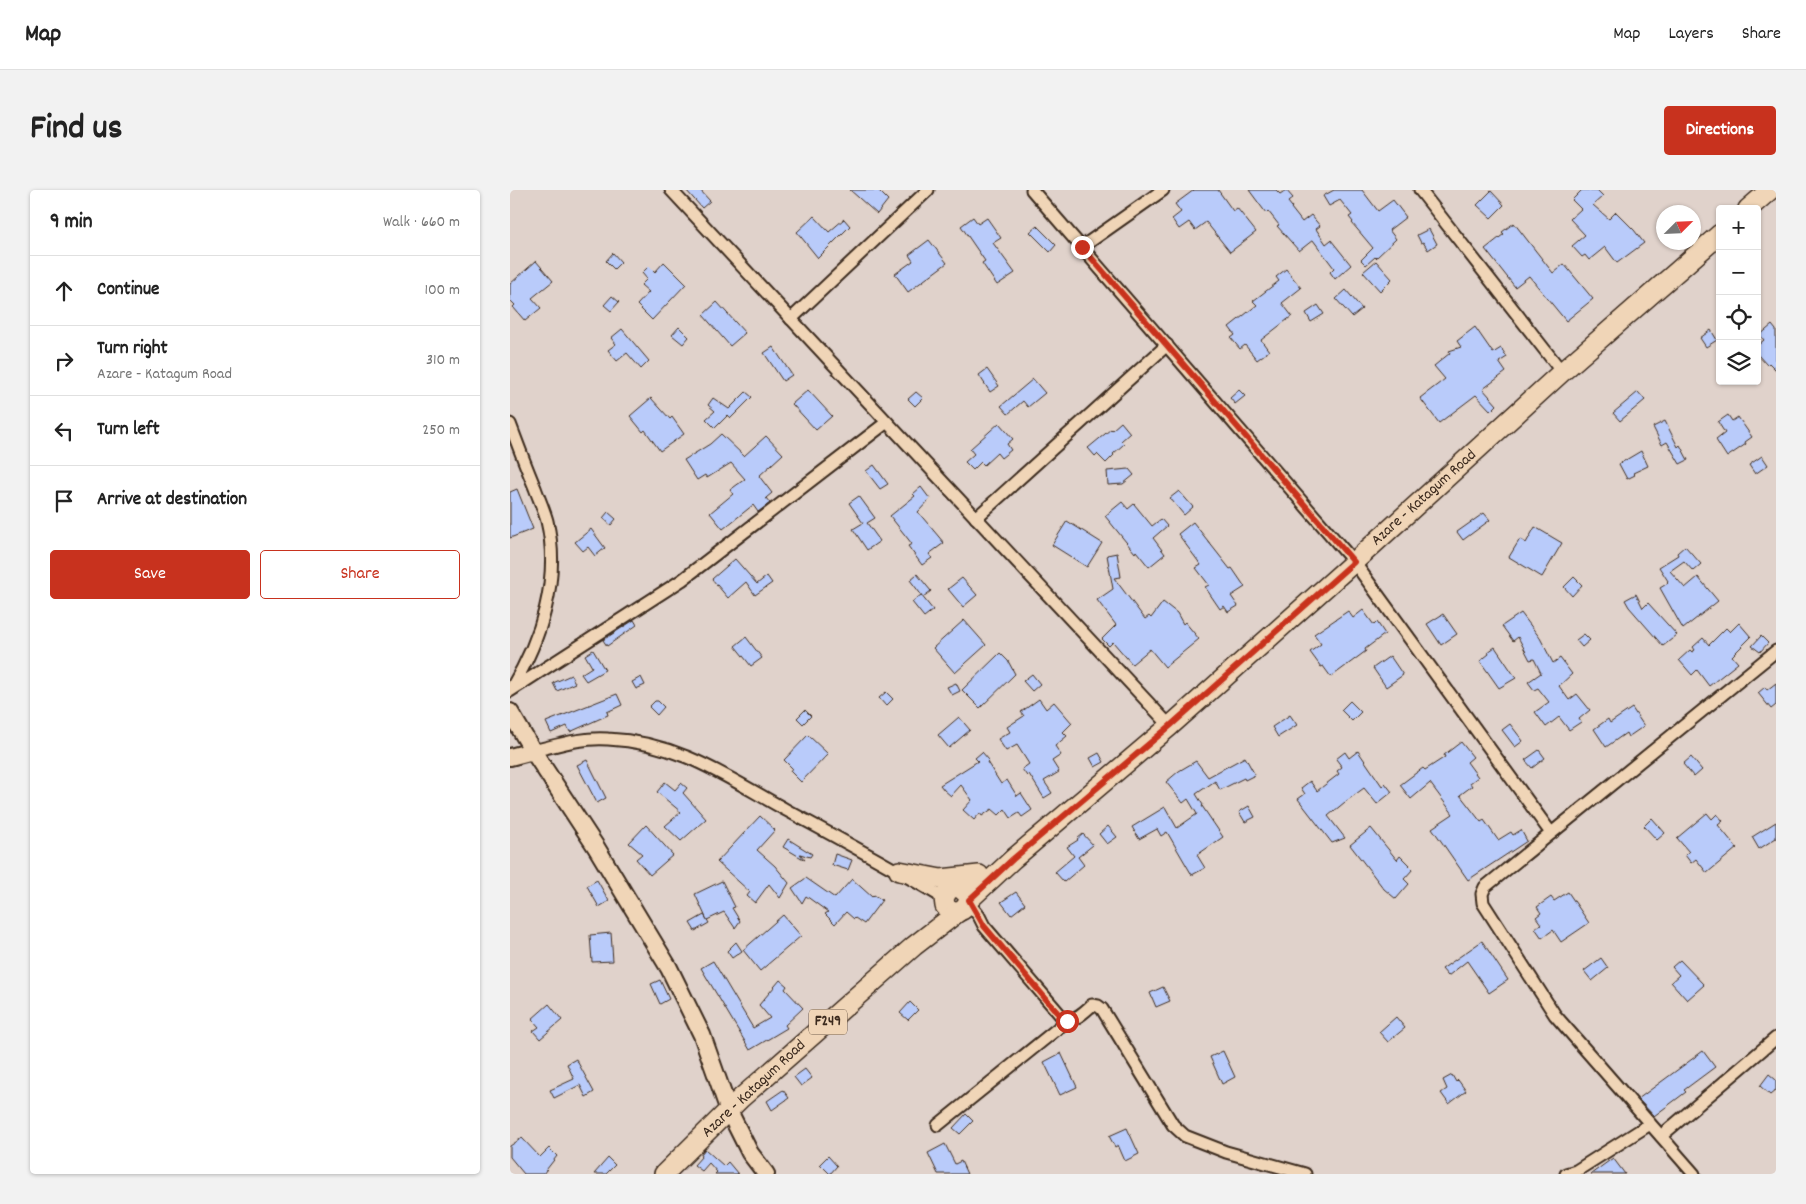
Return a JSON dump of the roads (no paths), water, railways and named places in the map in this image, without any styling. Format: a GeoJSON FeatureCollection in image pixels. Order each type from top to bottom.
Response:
{"type":"FeatureCollection","features":[{"type":"Feature","properties":{"kind":"main road"},"geometry":{"type":"LineString","coordinates":[[1753,205],[1770,190]]}},
{"type":"Feature","properties":{"kind":"main road","name":"Azare - Katagum Road"},"geometry":{"type":"LineString","coordinates":[[664,1174],[748,1092],[914,946],[928,922],[1013,859],[1170,726],[1354,562],[1562,372],[1716,237]]}},
{"type":"Feature","properties":{"kind":"main road","name":"Azare - Katagum Road"},"geometry":{"type":"LineString","coordinates":[[957,902],[979,875],[1013,859]]}},
{"type":"Feature","properties":{"kind":"main road"},"geometry":{"type":"LineString","coordinates":[[898,871],[941,879],[979,875]]}},
{"type":"Feature","properties":{"kind":"street"},"geometry":{"type":"LineString","coordinates":[[670,190],[1170,726]]}},
{"type":"Feature","properties":{"kind":"street"},"geometry":{"type":"LineString","coordinates":[[791,319],[928,190]]}},
{"type":"Feature","properties":{"kind":"street"},"geometry":{"type":"LineString","coordinates":[[1032,190],[1354,562],[1551,833]]}},
{"type":"Feature","properties":{"kind":"street"},"geometry":{"type":"LineString","coordinates":[[1082,247],[1163,190]]}},
{"type":"Feature","properties":{"kind":"street"},"geometry":{"type":"LineString","coordinates":[[1420,190],[1562,372]]}},
{"type":"Feature","properties":{"kind":"street"},"geometry":{"type":"LineString","coordinates":[[976,518],[1167,345]]}},
{"type":"Feature","properties":{"kind":"street"},"geometry":{"type":"LineString","coordinates":[[510,690],[682,580],[887,422]]}},
{"type":"Feature","properties":{"kind":"street"},"geometry":{"type":"LineString","coordinates":[[510,424],[547,520],[552,561],[547,601],[541,626],[529,657],[510,690]]}},
{"type":"Feature","properties":{"kind":"street"},"geometry":{"type":"LineString","coordinates":[[1694,1174],[1555,1015],[1483,903],[1482,894],[1485,887],[1776,651]]}},
{"type":"Feature","properties":{"kind":"street"},"geometry":{"type":"LineString","coordinates":[[511,716],[596,847],[669,968],[702,1035],[729,1111],[750,1153],[766,1174]]}},
{"type":"Feature","properties":{"kind":"street"},"geometry":{"type":"LineString","coordinates":[[510,757],[576,740],[593,738],[634,742],[678,752],[725,774],[957,902],[984,926],[1062,1018],[1067,1021]]}},
{"type":"Feature","properties":{"kind":"street"},"geometry":{"type":"LineString","coordinates":[[938,1125],[1067,1021],[1072,1020],[1092,1005],[1102,1008],[1173,1124],[1185,1136],[1226,1152],[1305,1174]]}},
{"type":"Feature","properties":{"kind":"street"},"geometry":{"type":"LineString","coordinates":[[1661,1136],[1776,1038]]}},
{"type":"Feature","properties":{"kind":"street"},"geometry":{"type":"LineString","coordinates":[[1566,1174],[1576,1171],[1650,1124]]}}]}
